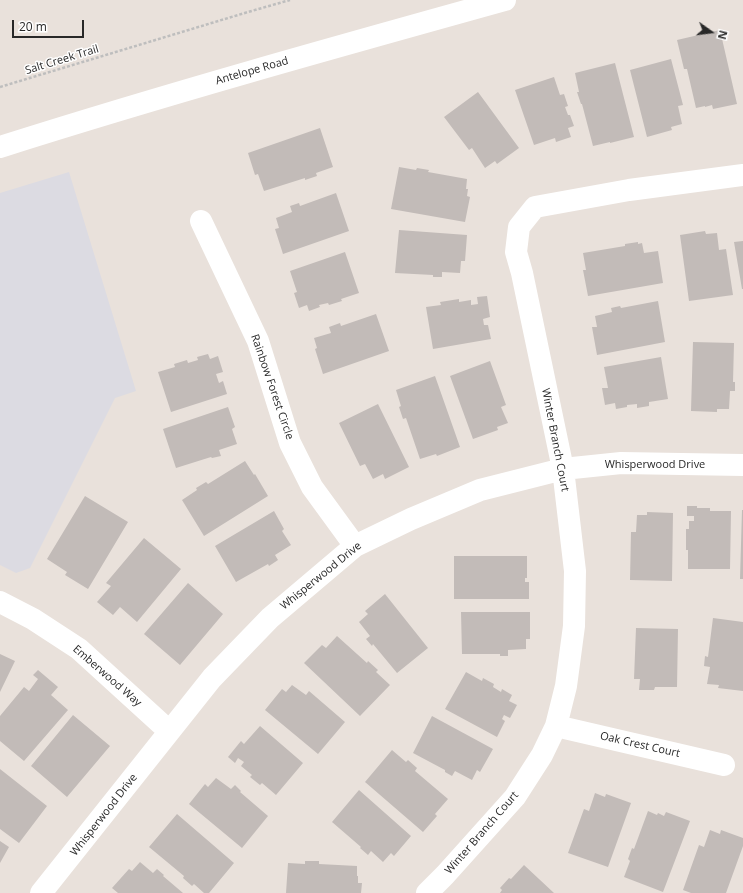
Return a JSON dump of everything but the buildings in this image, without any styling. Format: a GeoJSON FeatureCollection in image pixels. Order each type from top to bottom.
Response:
{"type":"FeatureCollection","features":[{"type":"Feature","properties":{"kind":"street","name":"Antelope Road"},"geometry":{"type":"LineString","coordinates":[[0,147],[96,116],[505,0]]}},
{"type":"Feature","properties":{"kind":"street","name":"Winter Branch Court"},"geometry":{"type":"LineString","coordinates":[[427,893],[515,797],[542,755],[556,726],[566,686],[574,626],[575,571],[563,469],[522,273],[516,252],[519,227],[535,207],[630,190],[743,175]]}},
{"type":"Feature","properties":{"kind":"street","name":"Rainbow Forest Circle"},"geometry":{"type":"LineString","coordinates":[[201,220],[258,341],[290,443],[312,487],[355,546]]}},
{"type":"Feature","properties":{"kind":"street","name":"Whisperwood Drive"},"geometry":{"type":"LineString","coordinates":[[41,893],[212,678],[270,618],[355,546],[411,519],[480,490],[563,469],[621,463],[743,465]]}},
{"type":"Feature","properties":{"kind":"street","name":"Emberwood Way"},"geometry":{"type":"LineString","coordinates":[[0,602],[33,619],[79,649],[169,731]]}},
{"type":"Feature","properties":{"kind":"street","name":"Oak Crest Court"},"geometry":{"type":"LineString","coordinates":[[556,726],[724,765]]}},
{"type":"Feature","properties":{"kind":"path","name":"Salt Creek Trail"},"geometry":{"type":"LineString","coordinates":[[0,87],[290,0]]}},
{"type":"Feature","properties":{"kind":"shaded area"},"geometry":{"type":"Polygon","coordinates":[[[69,172],[136,391],[115,398],[30,568],[16,573],[0,565],[0,193],[69,172]]]}}]}
